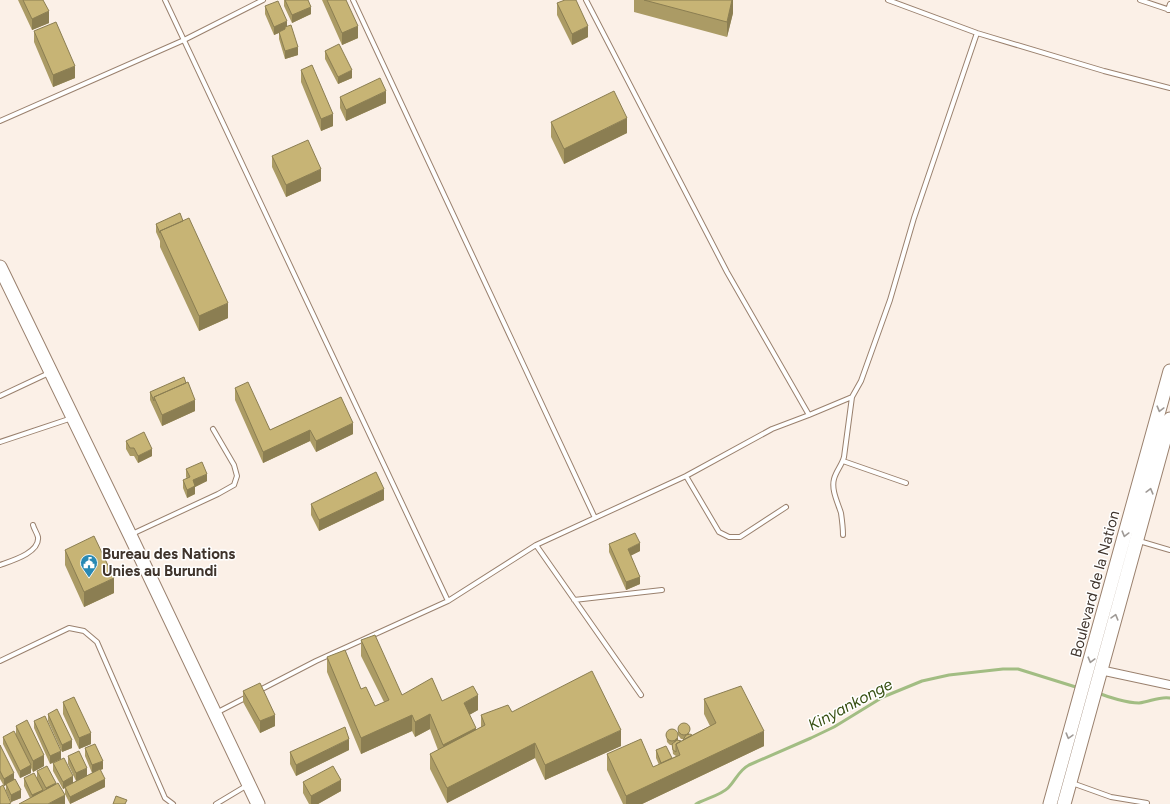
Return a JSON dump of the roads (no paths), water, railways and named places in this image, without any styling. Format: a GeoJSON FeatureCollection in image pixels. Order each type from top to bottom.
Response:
{"type":"FeatureCollection","features":[{"type":"Feature","properties":{"kind":"main road"},"geometry":{"type":"LineString","coordinates":[[0,267],[74,417],[258,804]]}},
{"type":"Feature","properties":{"kind":"main road","name":"Boulevard de la Nation"},"geometry":{"type":"LineString","coordinates":[[1095,676],[1170,371]]}},
{"type":"Feature","properties":{"kind":"main road","name":"Boulevard de la Nation"},"geometry":{"type":"LineString","coordinates":[[1050,804],[1095,676],[1137,540],[1170,419]]}},
{"type":"Feature","properties":{"kind":"main road","name":"Boulevard de la Nation"},"geometry":{"type":"LineString","coordinates":[[1064,804],[1070,782],[1086,701]]}},
{"type":"Feature","properties":{"kind":"street"},"geometry":{"type":"LineString","coordinates":[[1095,676],[1170,685]]}},
{"type":"Feature","properties":{"kind":"lane"},"geometry":{"type":"LineString","coordinates":[[165,0],[448,601]]}},
{"type":"Feature","properties":{"kind":"lane"},"geometry":{"type":"LineString","coordinates":[[0,121],[184,40],[263,0]]}},
{"type":"Feature","properties":{"kind":"lane"},"geometry":{"type":"LineString","coordinates":[[353,0],[595,518]]}},
{"type":"Feature","properties":{"kind":"lane"},"geometry":{"type":"LineString","coordinates":[[586,0],[726,272],[809,415]]}},
{"type":"Feature","properties":{"kind":"lane"},"geometry":{"type":"LineString","coordinates":[[888,0],[977,33],[1104,71],[1170,88]]}},
{"type":"Feature","properties":{"kind":"lane"},"geometry":{"type":"LineString","coordinates":[[1140,0],[1169,10],[1170,4]]}},
{"type":"Feature","properties":{"kind":"lane"},"geometry":{"type":"LineString","coordinates":[[844,535],[833,481],[839,466],[843,462],[848,438],[852,396],[861,381],[890,300],[914,218],[977,33]]}},
{"type":"Feature","properties":{"kind":"lane"},"geometry":{"type":"LineString","coordinates":[[0,396],[51,372]]}},
{"type":"Feature","properties":{"kind":"lane"},"geometry":{"type":"LineString","coordinates":[[256,692],[316,661],[448,601],[536,545],[686,476],[772,429],[852,396]]}},
{"type":"Feature","properties":{"kind":"lane"},"geometry":{"type":"LineString","coordinates":[[0,442],[74,417]]}},
{"type":"Feature","properties":{"kind":"lane"},"geometry":{"type":"LineString","coordinates":[[130,535],[234,485],[237,476],[234,465],[213,429]]}},
{"type":"Feature","properties":{"kind":"lane"},"geometry":{"type":"LineString","coordinates":[[843,462],[906,483]]}},
{"type":"Feature","properties":{"kind":"lane"},"geometry":{"type":"LineString","coordinates":[[686,476],[719,532],[729,537],[740,537],[786,506]]}},
{"type":"Feature","properties":{"kind":"lane"},"geometry":{"type":"LineString","coordinates":[[0,565],[28,554],[36,546],[38,538],[33,525]]}},
{"type":"Feature","properties":{"kind":"lane"},"geometry":{"type":"LineString","coordinates":[[1137,540],[1170,550]]}},
{"type":"Feature","properties":{"kind":"lane"},"geometry":{"type":"LineString","coordinates":[[536,545],[640,695]]}},
{"type":"Feature","properties":{"kind":"lane"},"geometry":{"type":"LineString","coordinates":[[574,600],[662,590]]}},
{"type":"Feature","properties":{"kind":"lane"},"geometry":{"type":"LineString","coordinates":[[0,661],[69,628],[84,631],[97,642],[165,798],[172,804]]}},
{"type":"Feature","properties":{"kind":"lane"},"geometry":{"type":"LineString","coordinates":[[216,713],[249,696]]}},
{"type":"Feature","properties":{"kind":"lane"},"geometry":{"type":"LineString","coordinates":[[1070,782],[1111,797],[1147,803]]}},
{"type":"Feature","properties":{"kind":"lane"},"geometry":{"type":"LineString","coordinates":[[216,804],[248,784]]}},
{"type":"Feature","properties":{"kind":"waterway","name":"Kinyankonge"},"geometry":{"type":"LineString","coordinates":[[696,804],[725,790],[731,785],[740,772],[749,765],[834,727],[883,697],[922,681],[949,675],[1003,669],[1018,669],[1079,688]]}},
{"type":"Feature","properties":{"kind":"waterway","name":"Kinyankonge"},"geometry":{"type":"LineString","coordinates":[[1098,693],[1118,700],[1134,703],[1170,698]]}},
{"type":"Feature","properties":{"kind":"place","name":"Bureau des Nations Unies au Burundi"},"geometry":{"type":"Point","coordinates":[89,578]}}]}
